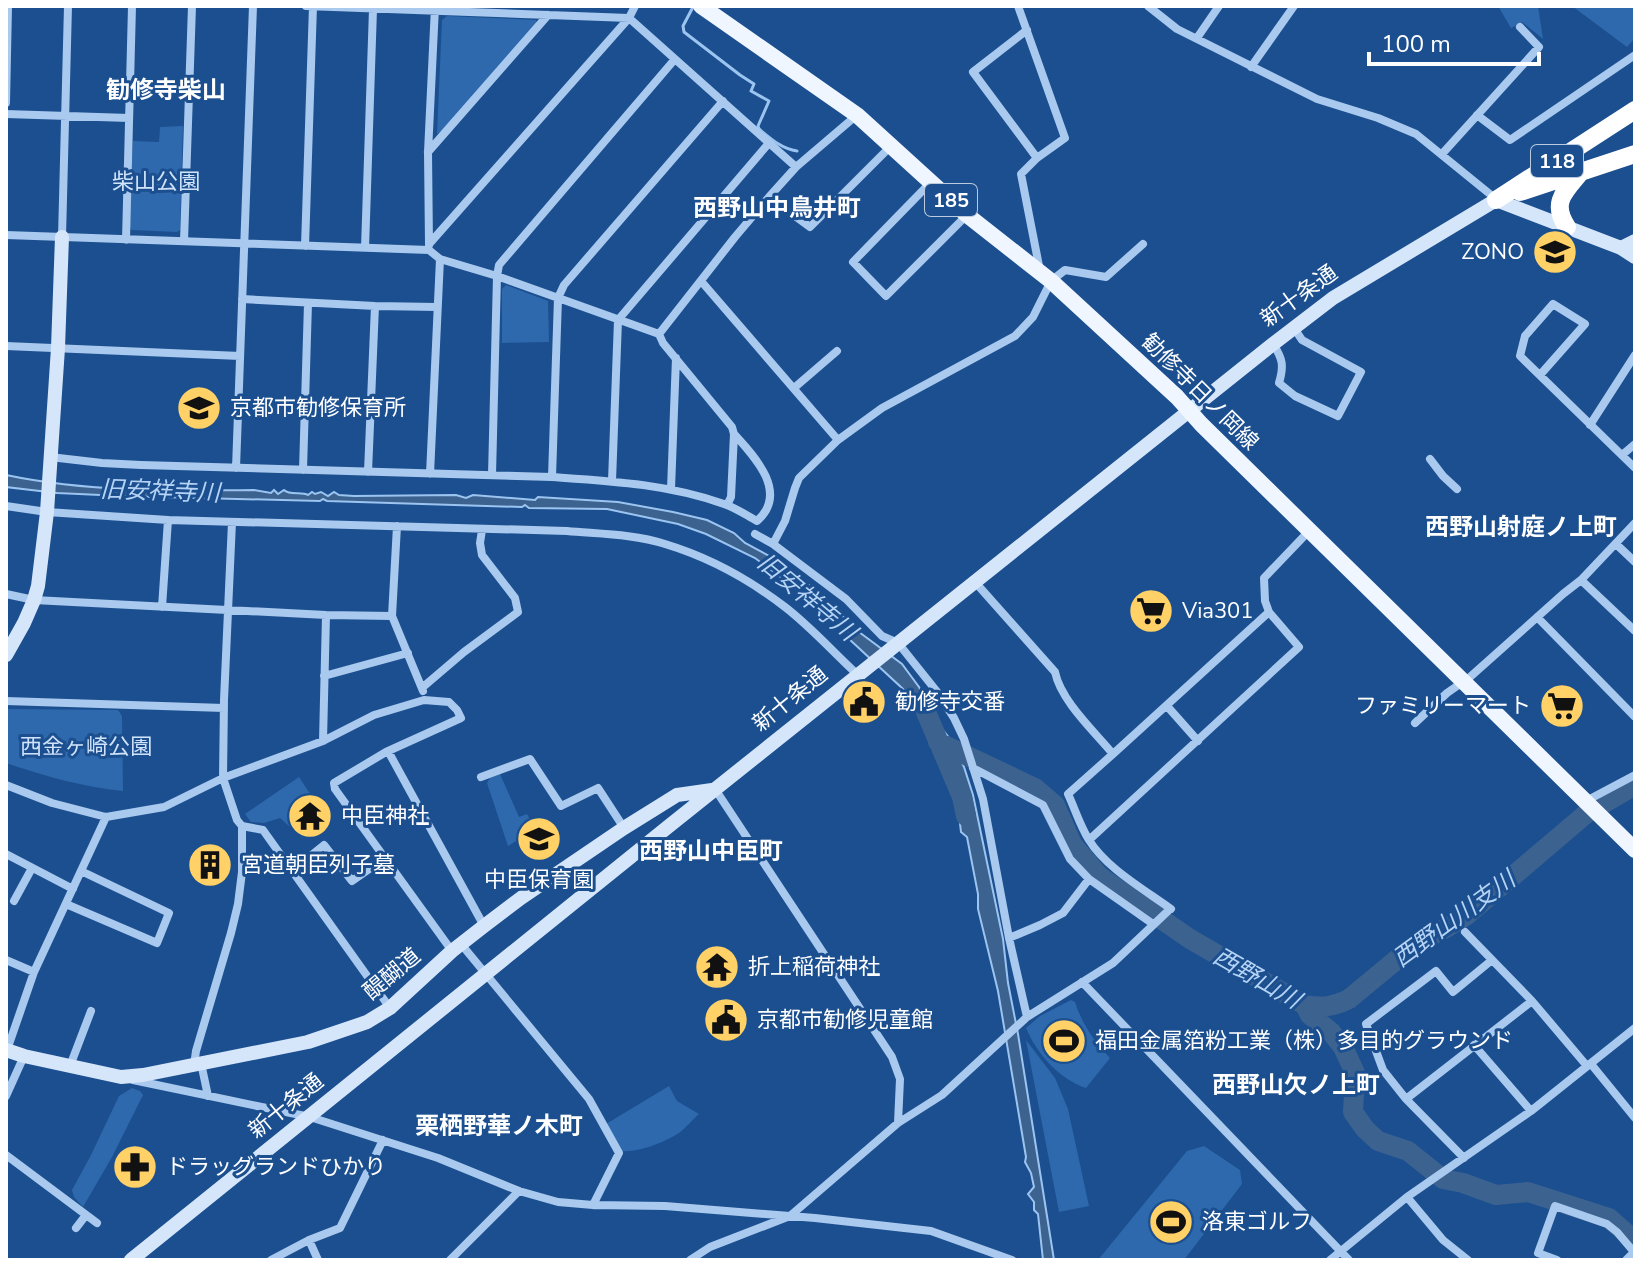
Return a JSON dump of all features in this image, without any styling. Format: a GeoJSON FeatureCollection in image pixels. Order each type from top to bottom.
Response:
{"type":"FeatureCollection","features":[{"type":"Feature","properties":{"kind":"highway","name":"118"},"geometry":{"type":"LineString","coordinates":[[1496,200],[1635,110]]}},
{"type":"Feature","properties":{"kind":"highway","name":"118"},"geometry":{"type":"LineString","coordinates":[[1496,200],[1635,154]]}},
{"type":"Feature","properties":{"kind":"highway"},"geometry":{"type":"LineString","coordinates":[[1567,227],[1560,214],[1560,200],[1580,173]]}},
{"type":"Feature","properties":{"kind":"main road","name":"勧修寺日ノ岡線"},"geometry":{"type":"LineString","coordinates":[[701,6],[857,115],[967,215],[1045,276],[1177,397],[1635,850]]}},
{"type":"Feature","properties":{"kind":"main road"},"geometry":{"type":"LineString","coordinates":[[1496,200],[1621,248],[1635,257]]}},
{"type":"Feature","properties":{"kind":"main road","name":"新十条通"},"geometry":{"type":"LineString","coordinates":[[131,1260],[1273,344],[1345,290],[1496,200]]}},
{"type":"Feature","properties":{"kind":"main road"},"geometry":{"type":"LineString","coordinates":[[6,655],[34,600],[47,505],[62,237]]}},
{"type":"Feature","properties":{"kind":"main road"},"geometry":{"type":"LineString","coordinates":[[1621,248],[1635,241]]}},
{"type":"Feature","properties":{"kind":"main road","name":"醍醐道"},"geometry":{"type":"LineString","coordinates":[[6,1050],[121,1077],[308,1042],[367,1022],[390,1008],[456,948],[521,898],[624,828],[677,795],[715,789]]}},
{"type":"Feature","properties":{"kind":"street"},"geometry":{"type":"LineString","coordinates":[[6,103],[8,6]]}},
{"type":"Feature","properties":{"kind":"street"},"geometry":{"type":"LineString","coordinates":[[62,237],[68,6]]}},
{"type":"Feature","properties":{"kind":"street"},"geometry":{"type":"LineString","coordinates":[[126,240],[132,6]]}},
{"type":"Feature","properties":{"kind":"street"},"geometry":{"type":"LineString","coordinates":[[184,241],[192,6]]}},
{"type":"Feature","properties":{"kind":"street"},"geometry":{"type":"LineString","coordinates":[[236,468],[253,6]]}},
{"type":"Feature","properties":{"kind":"street"},"geometry":{"type":"LineString","coordinates":[[306,6],[435,8],[629,18],[796,167]]}},
{"type":"Feature","properties":{"kind":"street"},"geometry":{"type":"LineString","coordinates":[[305,246],[313,6]]}},
{"type":"Feature","properties":{"kind":"street"},"geometry":{"type":"LineString","coordinates":[[6,235],[365,248],[429,246],[629,18],[635,6]]}},
{"type":"Feature","properties":{"kind":"street"},"geometry":{"type":"LineString","coordinates":[[773,544],[785,521],[799,478],[838,440],[882,408],[1015,336],[1033,317],[1045,276],[1021,174],[1065,138],[1018,6]]}},
{"type":"Feature","properties":{"kind":"street"},"geometry":{"type":"LineString","coordinates":[[1148,6],[1177,29],[1317,99],[1378,118],[1416,134],[1496,200]]}},
{"type":"Feature","properties":{"kind":"street"},"geometry":{"type":"LineString","coordinates":[[1197,38],[1219,6]]}},
{"type":"Feature","properties":{"kind":"street"},"geometry":{"type":"LineString","coordinates":[[1251,67],[1294,6]]}},
{"type":"Feature","properties":{"kind":"street"},"geometry":{"type":"LineString","coordinates":[[435,8],[428,152],[429,246],[440,259],[659,334],[663,343],[732,427],[731,497],[727,505]]}},
{"type":"Feature","properties":{"kind":"street"},"geometry":{"type":"LineString","coordinates":[[365,248],[373,9]]}},
{"type":"Feature","properties":{"kind":"street"},"geometry":{"type":"LineString","coordinates":[[428,152],[548,15]]}},
{"type":"Feature","properties":{"kind":"street"},"geometry":{"type":"LineString","coordinates":[[1442,154],[1539,47],[1520,27]]}},
{"type":"Feature","properties":{"kind":"street"},"geometry":{"type":"LineString","coordinates":[[1027,30],[973,72],[1037,158]]}},
{"type":"Feature","properties":{"kind":"street"},"geometry":{"type":"LineString","coordinates":[[1477,115],[1510,140],[1635,55]]}},
{"type":"Feature","properties":{"kind":"street"},"geometry":{"type":"LineString","coordinates":[[492,475],[499,265],[675,59]]}},
{"type":"Feature","properties":{"kind":"street"},"geometry":{"type":"LineString","coordinates":[[552,477],[558,298],[564,285],[723,101]]}},
{"type":"Feature","properties":{"kind":"street"},"geometry":{"type":"LineString","coordinates":[[6,114],[129,118]]}},
{"type":"Feature","properties":{"kind":"street"},"geometry":{"type":"LineString","coordinates":[[659,334],[796,167],[857,115]]}},
{"type":"Feature","properties":{"kind":"street"},"geometry":{"type":"LineString","coordinates":[[612,481],[618,320],[769,143]]}},
{"type":"Feature","properties":{"kind":"street"},"geometry":{"type":"LineString","coordinates":[[769,197],[810,227],[891,145]]}},
{"type":"Feature","properties":{"kind":"street"},"geometry":{"type":"LineString","coordinates":[[931,182],[853,262],[886,296],[967,215]]}},
{"type":"Feature","properties":{"kind":"street"},"geometry":{"type":"LineString","coordinates":[[1045,276],[1065,270],[1106,277],[1143,244]]}},
{"type":"Feature","properties":{"kind":"street"},"geometry":{"type":"LineString","coordinates":[[430,474],[440,259]]}},
{"type":"Feature","properties":{"kind":"street"},"geometry":{"type":"LineString","coordinates":[[701,281],[838,440]]}},
{"type":"Feature","properties":{"kind":"street"},"geometry":{"type":"LineString","coordinates":[[242,299],[437,307]]}},
{"type":"Feature","properties":{"kind":"street"},"geometry":{"type":"LineString","coordinates":[[303,470],[308,303]]}},
{"type":"Feature","properties":{"kind":"street"},"geometry":{"type":"LineString","coordinates":[[1540,375],[1585,324],[1553,304],[1525,336],[1520,356],[1635,468]]}},
{"type":"Feature","properties":{"kind":"street"},"geometry":{"type":"LineString","coordinates":[[368,472],[375,306]]}},
{"type":"Feature","properties":{"kind":"street"},"geometry":{"type":"LineString","coordinates":[[1273,344],[1282,357],[1279,383],[1295,396],[1338,416],[1361,372],[1302,340],[1294,328]]}},
{"type":"Feature","properties":{"kind":"street"},"geometry":{"type":"LineString","coordinates":[[6,346],[240,356]]}},
{"type":"Feature","properties":{"kind":"street"},"geometry":{"type":"LineString","coordinates":[[794,388],[837,351]]}},
{"type":"Feature","properties":{"kind":"street"},"geometry":{"type":"LineString","coordinates":[[1590,425],[1635,355]]}},
{"type":"Feature","properties":{"kind":"street"},"geometry":{"type":"LineString","coordinates":[[671,489],[676,358]]}},
{"type":"Feature","properties":{"kind":"street"},"geometry":{"type":"LineString","coordinates":[[50,461],[612,481],[671,489],[727,505],[757,521],[765,514],[771,497],[767,477],[734,434]]}},
{"type":"Feature","properties":{"kind":"street"},"geometry":{"type":"LineString","coordinates":[[1622,455],[1635,444]]}},
{"type":"Feature","properties":{"kind":"street"},"geometry":{"type":"LineString","coordinates":[[1430,459],[1457,489]]}},
{"type":"Feature","properties":{"kind":"street"},"geometry":{"type":"LineString","coordinates":[[6,506],[47,505],[168,520],[567,531],[621,535],[664,543],[729,570],[757,588],[787,608],[863,671]]}},
{"type":"Feature","properties":{"kind":"street"},"geometry":{"type":"LineString","coordinates":[[162,607],[168,520]]}},
{"type":"Feature","properties":{"kind":"street"},"geometry":{"type":"LineString","coordinates":[[232,522],[223,778],[237,820],[242,826],[263,830],[390,1008]]}},
{"type":"Feature","properties":{"kind":"street"},"geometry":{"type":"LineString","coordinates":[[1415,723],[1581,580],[1635,523]]}},
{"type":"Feature","properties":{"kind":"street"},"geometry":{"type":"LineString","coordinates":[[397,526],[392,616],[423,687],[424,700]]}},
{"type":"Feature","properties":{"kind":"street"},"geometry":{"type":"LineString","coordinates":[[423,687],[518,612],[515,598],[482,555],[482,530]]}},
{"type":"Feature","properties":{"kind":"street"},"geometry":{"type":"LineString","coordinates":[[1089,840],[1299,647],[1269,612],[1264,578],[1310,530]]}},
{"type":"Feature","properties":{"kind":"street"},"geometry":{"type":"LineString","coordinates":[[755,534],[846,599],[895,645],[938,693],[954,718],[983,799],[1027,1017]]}},
{"type":"Feature","properties":{"kind":"street"},"geometry":{"type":"LineString","coordinates":[[1616,544],[1635,562]]}},
{"type":"Feature","properties":{"kind":"street"},"geometry":{"type":"LineString","coordinates":[[1581,580],[1635,631]]}},
{"type":"Feature","properties":{"kind":"street"},"geometry":{"type":"LineString","coordinates":[[975,582],[1055,672],[1058,685],[1113,754]]}},
{"type":"Feature","properties":{"kind":"street"},"geometry":{"type":"LineString","coordinates":[[6,594],[34,600],[392,616]]}},
{"type":"Feature","properties":{"kind":"street"},"geometry":{"type":"LineString","coordinates":[[690,1260],[710,1247],[790,1216],[898,1123],[942,1095],[1027,1017],[1113,963],[1170,910],[1107,862],[1089,840],[1068,794],[1269,612]]}},
{"type":"Feature","properties":{"kind":"street"},"geometry":{"type":"LineString","coordinates":[[323,741],[326,615]]}},
{"type":"Feature","properties":{"kind":"street"},"geometry":{"type":"LineString","coordinates":[[1537,617],[1635,717]]}},
{"type":"Feature","properties":{"kind":"street"},"geometry":{"type":"LineString","coordinates":[[324,676],[408,653]]}},
{"type":"Feature","properties":{"kind":"street"},"geometry":{"type":"LineString","coordinates":[[6,785],[52,803],[106,817],[164,807],[223,778],[323,741],[374,715],[424,700],[449,702],[461,718],[388,751],[334,783],[335,789],[456,948],[523,1018],[589,1099],[619,1153],[593,1205]]}},
{"type":"Feature","properties":{"kind":"street"},"geometry":{"type":"LineString","coordinates":[[6,701],[224,708]]}},
{"type":"Feature","properties":{"kind":"street"},"geometry":{"type":"LineString","coordinates":[[1167,706],[1198,741]]}},
{"type":"Feature","properties":{"kind":"street"},"geometry":{"type":"LineString","coordinates":[[388,751],[484,926]]}},
{"type":"Feature","properties":{"kind":"street"},"geometry":{"type":"LineString","coordinates":[[481,777],[530,759],[561,806],[598,788],[624,828]]}},
{"type":"Feature","properties":{"kind":"street"},"geometry":{"type":"LineString","coordinates":[[973,768],[1043,805],[1070,859],[1089,879],[1154,922]]}},
{"type":"Feature","properties":{"kind":"street"},"geometry":{"type":"LineString","coordinates":[[1591,807],[1635,775]]}},
{"type":"Feature","properties":{"kind":"street"},"geometry":{"type":"LineString","coordinates":[[715,789],[892,1057],[900,1079],[898,1123]]}},
{"type":"Feature","properties":{"kind":"street"},"geometry":{"type":"LineString","coordinates":[[6,1050],[34,972],[106,817]]}},
{"type":"Feature","properties":{"kind":"street"},"geometry":{"type":"LineString","coordinates":[[208,1096],[196,1051],[238,904],[242,826]]}},
{"type":"Feature","properties":{"kind":"street"},"geometry":{"type":"LineString","coordinates":[[293,870],[324,845],[352,881],[385,858]]}},
{"type":"Feature","properties":{"kind":"street"},"geometry":{"type":"LineString","coordinates":[[6,854],[73,889]]}},
{"type":"Feature","properties":{"kind":"street"},"geometry":{"type":"LineString","coordinates":[[14,901],[32,868]]}},
{"type":"Feature","properties":{"kind":"street"},"geometry":{"type":"LineString","coordinates":[[66,904],[157,943],[169,913],[81,871]]}},
{"type":"Feature","properties":{"kind":"street"},"geometry":{"type":"LineString","coordinates":[[1009,938],[1063,913],[1089,879]]}},
{"type":"Feature","properties":{"kind":"street"},"geometry":{"type":"LineString","coordinates":[[1465,932],[1532,1001],[1635,1118]]}},
{"type":"Feature","properties":{"kind":"street"},"geometry":{"type":"LineString","coordinates":[[6,960],[34,972]]}},
{"type":"Feature","properties":{"kind":"street"},"geometry":{"type":"LineString","coordinates":[[1464,1158],[1406,1099],[1383,1070],[1366,1024],[1436,971],[1453,992],[1492,960]]}},
{"type":"Feature","properties":{"kind":"street"},"geometry":{"type":"LineString","coordinates":[[1082,982],[1349,1260]]}},
{"type":"Feature","properties":{"kind":"street"},"geometry":{"type":"LineString","coordinates":[[1406,1099],[1532,1001]]}},
{"type":"Feature","properties":{"kind":"street"},"geometry":{"type":"LineString","coordinates":[[70,1066],[91,1011]]}},
{"type":"Feature","properties":{"kind":"street"},"geometry":{"type":"LineString","coordinates":[[1330,1260],[1407,1197],[1531,1111],[1635,1028]]}},
{"type":"Feature","properties":{"kind":"street"},"geometry":{"type":"LineString","coordinates":[[1474,1045],[1531,1111]]}},
{"type":"Feature","properties":{"kind":"street"},"geometry":{"type":"LineString","coordinates":[[6,1096],[24,1056]]}},
{"type":"Feature","properties":{"kind":"street"},"geometry":{"type":"LineString","coordinates":[[121,1077],[310,1117],[443,1160],[519,1191],[558,1202],[665,1206],[931,1231],[1012,1260]]}},
{"type":"Feature","properties":{"kind":"street"},"geometry":{"type":"LineString","coordinates":[[271,1260],[340,1228],[383,1140]]}},
{"type":"Feature","properties":{"kind":"street"},"geometry":{"type":"LineString","coordinates":[[6,1155],[97,1223]]}},
{"type":"Feature","properties":{"kind":"street"},"geometry":{"type":"LineString","coordinates":[[450,1260],[519,1191]]}},
{"type":"Feature","properties":{"kind":"street"},"geometry":{"type":"LineString","coordinates":[[1407,1197],[1443,1240],[1468,1260]]}},
{"type":"Feature","properties":{"kind":"street"},"geometry":{"type":"LineString","coordinates":[[1557,1260],[1538,1253],[1555,1206],[1607,1224],[1634,1252],[1626,1260]]}},
{"type":"Feature","properties":{"kind":"street"},"geometry":{"type":"LineString","coordinates":[[76,1228],[86,1215]]}},
{"type":"Feature","properties":{"kind":"street"},"geometry":{"type":"LineString","coordinates":[[309,1240],[318,1260]]}},
{"type":"Feature","properties":{"kind":"green space"},"geometry":{"type":"Polygon","coordinates":[[[1498,6],[1538,6],[1543,39],[1522,22],[1511,28],[1498,6]]]}},
{"type":"Feature","properties":{"kind":"green space"},"geometry":{"type":"Polygon","coordinates":[[[1572,6],[1635,6],[1635,38],[1627,47],[1572,6]]]}},
{"type":"Feature","properties":{"kind":"green space"},"geometry":{"type":"Polygon","coordinates":[[[447,16],[536,20],[537,23],[446,128],[437,134],[442,20],[447,16]]]}},
{"type":"Feature","properties":{"kind":"green space","name":"柴山公園"},"geometry":{"type":"Polygon","coordinates":[[[183,126],[180,230],[132,230],[129,228],[133,141],[159,142],[160,127],[183,126]]]}},
{"type":"Feature","properties":{"kind":"green space"},"geometry":{"type":"Polygon","coordinates":[[[506,285],[548,301],[549,342],[502,343],[502,289],[506,285]]]}},
{"type":"Feature","properties":{"kind":"green space","name":"西金ヶ崎公園"},"geometry":{"type":"Polygon","coordinates":[[[6,709],[118,710],[122,716],[123,791],[93,787],[6,763],[6,709]]]}},
{"type":"Feature","properties":{"kind":"green space"},"geometry":{"type":"Polygon","coordinates":[[[500,774],[519,817],[527,814],[535,829],[508,846],[487,783],[490,778],[500,774]]]}},
{"type":"Feature","properties":{"kind":"green space"},"geometry":{"type":"Polygon","coordinates":[[[299,777],[326,818],[302,838],[280,818],[264,823],[251,822],[245,814],[299,777]]]}},
{"type":"Feature","properties":{"kind":"green space","name":"福田金属箔粉工業（株）多目的グラウンド"},"geometry":{"type":"Polygon","coordinates":[[[1071,1000],[1075,1002],[1089,1032],[1110,1058],[1086,1088],[1050,1064],[1026,1028],[1040,1016],[1071,1000]]]}},
{"type":"Feature","properties":{"kind":"green space"},"geometry":{"type":"Polygon","coordinates":[[[1026,1040],[1055,1078],[1068,1109],[1089,1206],[1059,1212],[1026,1040]]]}},
{"type":"Feature","properties":{"kind":"green space"},"geometry":{"type":"Polygon","coordinates":[[[669,1086],[677,1101],[699,1114],[682,1131],[666,1140],[643,1149],[621,1151],[606,1124],[669,1086]]]}},
{"type":"Feature","properties":{"kind":"green space"},"geometry":{"type":"Polygon","coordinates":[[[132,1088],[143,1095],[83,1207],[72,1190],[119,1096],[132,1088]]]}},
{"type":"Feature","properties":{"kind":"green space","name":"洛東ゴルフ"},"geometry":{"type":"Polygon","coordinates":[[[1204,1146],[1240,1170],[1242,1184],[1184,1260],[1098,1260],[1187,1151],[1204,1146]]]}},
{"type":"Feature","properties":{"kind":"water"},"geometry":{"type":"Polygon","coordinates":[[[6,475],[67,485],[129,489],[254,490],[271,493],[274,490],[278,494],[284,490],[308,495],[321,492],[328,496],[334,492],[354,496],[456,495],[466,498],[473,495],[618,502],[707,520],[775,559],[819,593],[859,632],[902,664],[919,687],[964,767],[973,795],[1003,939],[1054,1260],[1043,1260],[1038,1214],[1028,1194],[1034,1187],[1025,1162],[998,991],[978,909],[967,837],[961,832],[959,815],[965,810],[947,751],[903,689],[848,638],[848,632],[755,558],[678,524],[607,509],[57,493],[6,487],[6,475]]]}},
{"type":"Feature","properties":{"kind":"waterway"},"geometry":{"type":"LineString","coordinates":[[693,7],[683,26],[684,32],[754,84],[751,91],[769,101],[759,129],[782,146],[797,151]]}},
{"type":"Feature","properties":{"kind":"waterway","name":"旧安祥寺川"},"geometry":{"type":"LineString","coordinates":[[926,712],[962,797],[966,816]]}},
{"type":"Feature","properties":{"kind":"waterway","name":"西野山川"},"geometry":{"type":"LineString","coordinates":[[938,742],[1035,788],[1055,805],[1072,844],[1099,876],[1190,939],[1305,1005],[1310,1015],[1331,1032],[1343,1047],[1355,1073],[1353,1112],[1378,1141],[1408,1151],[1443,1179],[1496,1195],[1528,1192],[1609,1218],[1635,1241]]}},
{"type":"Feature","properties":{"kind":"waterway","name":"西野山川支川"},"geometry":{"type":"LineString","coordinates":[[1305,1005],[1327,1006],[1349,999],[1418,942],[1467,915],[1587,813],[1635,785]]}},
{"type":"Feature","properties":{"kind":"place","name":"ZONO"},"geometry":{"type":"Point","coordinates":[1555,252]}},
{"type":"Feature","properties":{"kind":"place","name":"京都市勧修保育所"},"geometry":{"type":"Point","coordinates":[199,408]}},
{"type":"Feature","properties":{"kind":"place","name":"Via301"},"geometry":{"type":"Point","coordinates":[1151,611]}},
{"type":"Feature","properties":{"kind":"place","name":"勧修寺交番"},"geometry":{"type":"Point","coordinates":[864,702]}},
{"type":"Feature","properties":{"kind":"place","name":"ファミリーマート"},"geometry":{"type":"Point","coordinates":[1562,706]}},
{"type":"Feature","properties":{"kind":"place","name":"中臣神社"},"geometry":{"type":"Point","coordinates":[310,816]}},
{"type":"Feature","properties":{"kind":"place","name":"中臣保育園"},"geometry":{"type":"Point","coordinates":[539,839]}},
{"type":"Feature","properties":{"kind":"place","name":"宮道朝臣列子墓"},"geometry":{"type":"Point","coordinates":[210,865]}},
{"type":"Feature","properties":{"kind":"place","name":"折上稲荷神社"},"geometry":{"type":"Point","coordinates":[717,967]}},
{"type":"Feature","properties":{"kind":"place","name":"京都市勧修児童館"},"geometry":{"type":"Point","coordinates":[726,1020]}},
{"type":"Feature","properties":{"kind":"place","name":"福田金属箔粉工業（株）多目的グラウンド"},"geometry":{"type":"Point","coordinates":[1064,1041]}},
{"type":"Feature","properties":{"kind":"place","name":"ドラッグランドひかり"},"geometry":{"type":"Point","coordinates":[135,1167]}},
{"type":"Feature","properties":{"kind":"place","name":"洛東ゴルフ"},"geometry":{"type":"Point","coordinates":[1171,1222]}},
{"type":"Feature","properties":{"kind":"district","name":"勧修寺柴山"},"geometry":{"type":"Point","coordinates":[166,90]}},
{"type":"Feature","properties":{"kind":"district","name":"西野山中鳥井町"},"geometry":{"type":"Point","coordinates":[777,208]}},
{"type":"Feature","properties":{"kind":"district","name":"西野山射庭ノ上町"},"geometry":{"type":"Point","coordinates":[1521,527]}},
{"type":"Feature","properties":{"kind":"district","name":"西野山中臣町"},"geometry":{"type":"Point","coordinates":[711,851]}},
{"type":"Feature","properties":{"kind":"district","name":"西野山欠ノ上町"},"geometry":{"type":"Point","coordinates":[1296,1085]}},
{"type":"Feature","properties":{"kind":"district","name":"栗栖野華ノ木町"},"geometry":{"type":"Point","coordinates":[499,1126]}}]}
